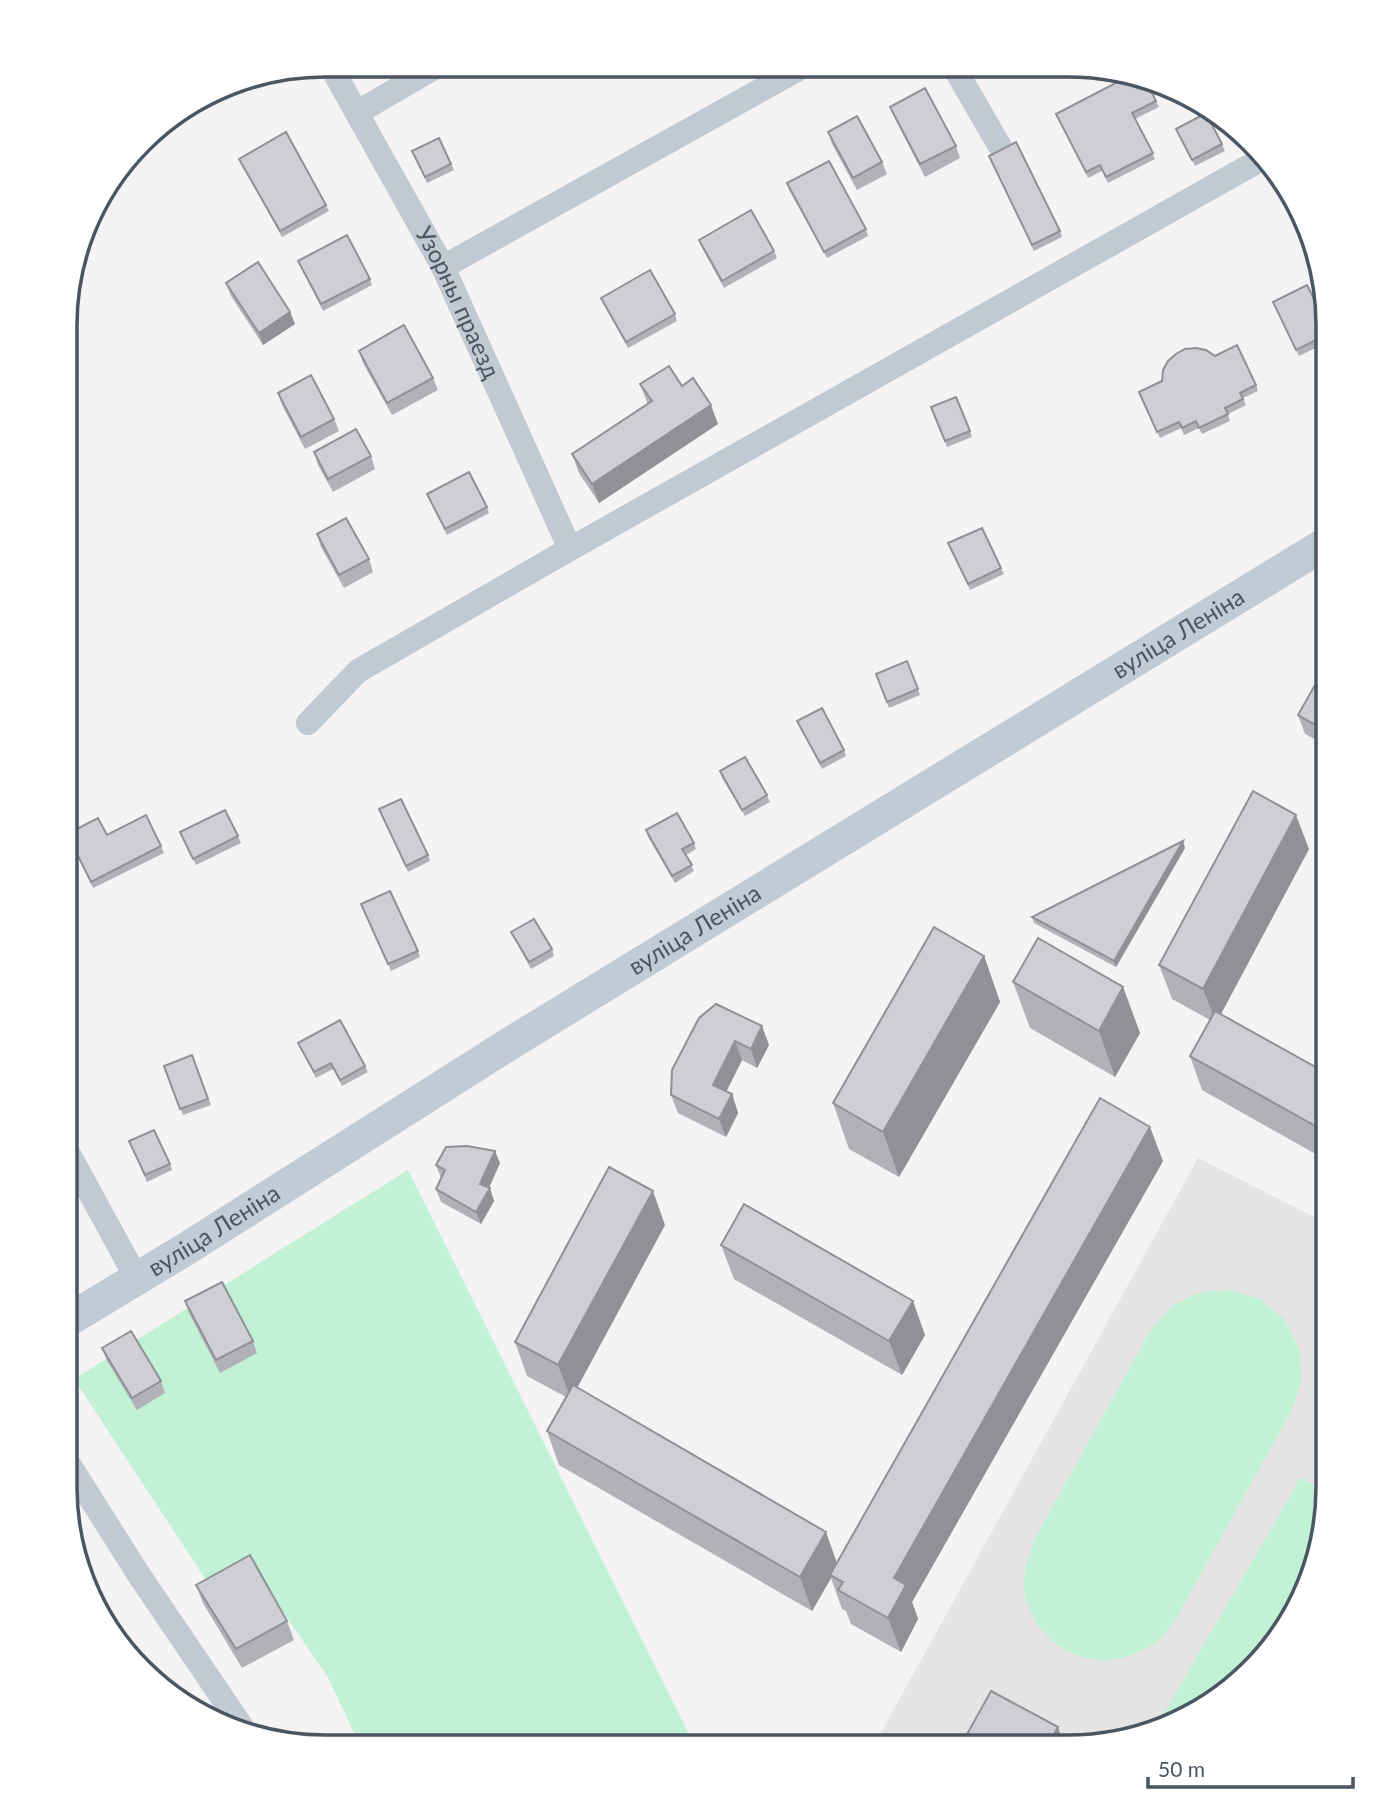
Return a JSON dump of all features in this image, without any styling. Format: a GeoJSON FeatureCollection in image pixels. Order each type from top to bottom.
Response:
{"type":"FeatureCollection","features":[{"type":"Feature","properties":{"kind":"main road","name":"вуліца Леніна"},"geometry":{"type":"LineString","coordinates":[[77,1315],[514,1041],[1316,549]]}},
{"type":"Feature","properties":{"kind":"street"},"geometry":{"type":"LineString","coordinates":[[443,267],[784,77]]}},
{"type":"Feature","properties":{"kind":"street"},"geometry":{"type":"LineString","coordinates":[[960,77],[999,145]]}},
{"type":"Feature","properties":{"kind":"street","name":"Узорны праезд"},"geometry":{"type":"LineString","coordinates":[[338,78],[443,267],[570,549]]}},
{"type":"Feature","properties":{"kind":"street"},"geometry":{"type":"LineString","coordinates":[[358,112],[417,78]]}},
{"type":"Feature","properties":{"kind":"street"},"geometry":{"type":"LineString","coordinates":[[308,723],[358,671],[1255,162]]}},
{"type":"Feature","properties":{"kind":"street"},"geometry":{"type":"LineString","coordinates":[[77,1169],[136,1279]]}},
{"type":"Feature","properties":{"kind":"street"},"geometry":{"type":"LineString","coordinates":[[77,1477],[139,1575],[236,1718]]}},
{"type":"Feature","properties":{"kind":"shaded area"},"geometry":{"type":"Polygon","coordinates":[[[1198,1158],[1315,1218],[1314,1520],[1308,1551],[1297,1582],[1283,1611],[1255,1651],[1232,1674],[1192,1702],[1132,1727],[1101,1733],[1068,1735],[880,1735],[1198,1158]]]}},
{"type":"Feature","properties":{"kind":"green space"},"geometry":{"type":"Polygon","coordinates":[[[408,1170],[690,1735],[355,1735],[327,1676],[257,1574],[214,1592],[77,1384],[77,1377],[408,1170]]]}},
{"type":"Feature","properties":{"kind":"green space"},"geometry":{"type":"Polygon","coordinates":[[[1231,1290],[1261,1299],[1285,1320],[1299,1348],[1302,1380],[1292,1410],[1176,1619],[1161,1639],[1152,1646],[1123,1658],[1089,1659],[1073,1654],[1045,1634],[1027,1603],[1024,1579],[1034,1540],[1150,1331],[1171,1307],[1199,1292],[1231,1290]]]}},
{"type":"Feature","properties":{"kind":"green space"},"geometry":{"type":"Polygon","coordinates":[[[1301,1477],[1315,1486],[1314,1520],[1303,1567],[1283,1611],[1255,1651],[1232,1674],[1192,1702],[1162,1716],[1301,1477]]]}},
{"type":"Feature","properties":{"kind":"building"},"geometry":{"type":"Polygon","coordinates":[[[1117,82],[1151,91],[1156,101],[1132,113],[1153,153],[1106,177],[1100,165],[1086,172],[1056,114],[1117,82]]]}},
{"type":"Feature","properties":{"kind":"building"},"geometry":{"type":"Polygon","coordinates":[[[925,88],[956,146],[920,164],[890,107],[925,88]]]}},
{"type":"Feature","properties":{"kind":"building"},"geometry":{"type":"Polygon","coordinates":[[[857,116],[882,162],[853,178],[828,132],[857,116]]]}},
{"type":"Feature","properties":{"kind":"building"},"geometry":{"type":"Polygon","coordinates":[[[1201,116],[1211,122],[1222,144],[1192,160],[1176,129],[1201,116]]]}},
{"type":"Feature","properties":{"kind":"building"},"geometry":{"type":"Polygon","coordinates":[[[286,132],[326,205],[280,231],[239,159],[286,132]]]}},
{"type":"Feature","properties":{"kind":"building"},"geometry":{"type":"Polygon","coordinates":[[[439,138],[451,164],[425,177],[412,151],[439,138]]]}},
{"type":"Feature","properties":{"kind":"building"},"geometry":{"type":"Polygon","coordinates":[[[1016,142],[1060,231],[1032,245],[989,156],[1016,142]]]}},
{"type":"Feature","properties":{"kind":"building"},"geometry":{"type":"Polygon","coordinates":[[[829,161],[866,229],[824,252],[787,183],[829,161]]]}},
{"type":"Feature","properties":{"kind":"building"},"geometry":{"type":"Polygon","coordinates":[[[751,210],[774,251],[722,281],[699,240],[751,210]]]}},
{"type":"Feature","properties":{"kind":"building"},"geometry":{"type":"Polygon","coordinates":[[[347,235],[370,279],[321,304],[298,261],[347,235]]]}},
{"type":"Feature","properties":{"kind":"building"},"geometry":{"type":"Polygon","coordinates":[[[258,262],[290,312],[259,333],[226,283],[258,262]]]}},
{"type":"Feature","properties":{"kind":"building"},"geometry":{"type":"Polygon","coordinates":[[[650,270],[675,314],[626,342],[601,298],[650,270]]]}},
{"type":"Feature","properties":{"kind":"building"},"geometry":{"type":"Polygon","coordinates":[[[1307,285],[1314,300],[1316,340],[1296,350],[1273,302],[1307,285]]]}},
{"type":"Feature","properties":{"kind":"building"},"geometry":{"type":"Polygon","coordinates":[[[404,325],[433,378],[387,403],[359,351],[404,325]]]}},
{"type":"Feature","properties":{"kind":"building"},"geometry":{"type":"Polygon","coordinates":[[[1237,345],[1256,385],[1240,393],[1243,399],[1225,408],[1228,414],[1199,428],[1196,421],[1182,428],[1179,422],[1157,432],[1139,392],[1162,381],[1163,370],[1168,361],[1185,349],[1206,350],[1215,356],[1237,345]]]}},
{"type":"Feature","properties":{"kind":"building"},"geometry":{"type":"Polygon","coordinates":[[[669,366],[682,386],[693,378],[711,405],[592,484],[572,454],[652,401],[640,384],[669,366]]]}},
{"type":"Feature","properties":{"kind":"building"},"geometry":{"type":"Polygon","coordinates":[[[311,375],[334,419],[301,437],[278,393],[311,375]]]}},
{"type":"Feature","properties":{"kind":"building"},"geometry":{"type":"Polygon","coordinates":[[[956,397],[970,431],[945,441],[931,407],[956,397]]]}},
{"type":"Feature","properties":{"kind":"building"},"geometry":{"type":"Polygon","coordinates":[[[356,429],[371,456],[328,479],[314,452],[356,429]]]}},
{"type":"Feature","properties":{"kind":"building"},"geometry":{"type":"Polygon","coordinates":[[[469,472],[487,507],[445,529],[427,494],[469,472]]]}},
{"type":"Feature","properties":{"kind":"building"},"geometry":{"type":"Polygon","coordinates":[[[346,518],[369,559],[339,575],[317,534],[346,518]]]}},
{"type":"Feature","properties":{"kind":"building"},"geometry":{"type":"Polygon","coordinates":[[[982,528],[1001,568],[968,584],[948,543],[982,528]]]}},
{"type":"Feature","properties":{"kind":"building"},"geometry":{"type":"Polygon","coordinates":[[[907,661],[918,689],[887,702],[876,674],[907,661]]]}},
{"type":"Feature","properties":{"kind":"building"},"geometry":{"type":"Polygon","coordinates":[[[1316,684],[1316,725],[1298,715],[1316,684]]]}},
{"type":"Feature","properties":{"kind":"building"},"geometry":{"type":"Polygon","coordinates":[[[822,708],[844,750],[820,763],[797,721],[822,708]]]}},
{"type":"Feature","properties":{"kind":"building"},"geometry":{"type":"Polygon","coordinates":[[[745,757],[767,795],[742,810],[720,771],[745,757]]]}},
{"type":"Feature","properties":{"kind":"building"},"geometry":{"type":"Polygon","coordinates":[[[1253,791],[1296,815],[1203,989],[1159,965],[1253,791]]]}},
{"type":"Feature","properties":{"kind":"building"},"geometry":{"type":"Polygon","coordinates":[[[401,799],[428,855],[406,866],[379,809],[401,799]]]}},
{"type":"Feature","properties":{"kind":"building"},"geometry":{"type":"Polygon","coordinates":[[[225,810],[238,836],[193,859],[180,832],[225,810]]]}},
{"type":"Feature","properties":{"kind":"building"},"geometry":{"type":"Polygon","coordinates":[[[677,813],[694,843],[682,849],[692,865],[672,876],[646,830],[677,813]]]}},
{"type":"Feature","properties":{"kind":"building"},"geometry":{"type":"Polygon","coordinates":[[[146,815],[161,846],[91,882],[77,854],[77,829],[98,818],[107,835],[146,815]]]}},
{"type":"Feature","properties":{"kind":"building"},"geometry":{"type":"Polygon","coordinates":[[[1183,841],[1114,961],[1032,917],[1183,841]]]}},
{"type":"Feature","properties":{"kind":"building"},"geometry":{"type":"Polygon","coordinates":[[[390,891],[418,951],[388,964],[361,904],[390,891]]]}},
{"type":"Feature","properties":{"kind":"building"},"geometry":{"type":"Polygon","coordinates":[[[534,919],[552,949],[529,962],[511,932],[534,919]]]}},
{"type":"Feature","properties":{"kind":"building"},"geometry":{"type":"Polygon","coordinates":[[[934,927],[984,956],[883,1132],[833,1103],[934,927]]]}},
{"type":"Feature","properties":{"kind":"building"},"geometry":{"type":"Polygon","coordinates":[[[1038,938],[1123,987],[1099,1031],[1013,982],[1038,938]]]}},
{"type":"Feature","properties":{"kind":"building"},"geometry":{"type":"Polygon","coordinates":[[[716,1004],[762,1026],[751,1049],[735,1041],[713,1085],[732,1094],[719,1119],[671,1095],[672,1070],[699,1018],[716,1004]]]}},
{"type":"Feature","properties":{"kind":"building"},"geometry":{"type":"Polygon","coordinates":[[[1215,1011],[1315,1067],[1315,1126],[1190,1056],[1215,1011]]]}},
{"type":"Feature","properties":{"kind":"building"},"geometry":{"type":"Polygon","coordinates":[[[340,1020],[365,1066],[340,1080],[331,1063],[314,1072],[298,1043],[340,1020]]]}},
{"type":"Feature","properties":{"kind":"building"},"geometry":{"type":"Polygon","coordinates":[[[192,1055],[208,1099],[180,1109],[164,1066],[192,1055]]]}},
{"type":"Feature","properties":{"kind":"building"},"geometry":{"type":"Polygon","coordinates":[[[1100,1098],[1150,1127],[894,1578],[906,1585],[888,1618],[838,1590],[843,1582],[830,1575],[1100,1098]]]}},
{"type":"Feature","properties":{"kind":"building"},"geometry":{"type":"Polygon","coordinates":[[[154,1130],[170,1164],[145,1175],[129,1141],[154,1130]]]}},
{"type":"Feature","properties":{"kind":"building"},"geometry":{"type":"Polygon","coordinates":[[[467,1146],[495,1151],[480,1184],[490,1188],[476,1212],[436,1189],[445,1170],[436,1165],[446,1147],[467,1146]]]}},
{"type":"Feature","properties":{"kind":"building"},"geometry":{"type":"Polygon","coordinates":[[[609,1167],[653,1191],[558,1365],[515,1342],[609,1167]]]}},
{"type":"Feature","properties":{"kind":"building"},"geometry":{"type":"Polygon","coordinates":[[[744,1204],[913,1301],[889,1341],[721,1245],[744,1204]]]}},
{"type":"Feature","properties":{"kind":"building"},"geometry":{"type":"Polygon","coordinates":[[[222,1282],[253,1341],[216,1360],[185,1301],[222,1282]]]}},
{"type":"Feature","properties":{"kind":"building"},"geometry":{"type":"Polygon","coordinates":[[[131,1331],[161,1381],[132,1398],[102,1348],[131,1331]]]}},
{"type":"Feature","properties":{"kind":"building"},"geometry":{"type":"Polygon","coordinates":[[[573,1385],[826,1532],[800,1577],[547,1431],[573,1385]]]}},
{"type":"Feature","properties":{"kind":"building"},"geometry":{"type":"Polygon","coordinates":[[[250,1555],[287,1621],[236,1649],[196,1585],[250,1555]]]}},
{"type":"Feature","properties":{"kind":"building"},"geometry":{"type":"Polygon","coordinates":[[[991,1691],[1058,1727],[1054,1735],[967,1735],[991,1691]]]}}]}
